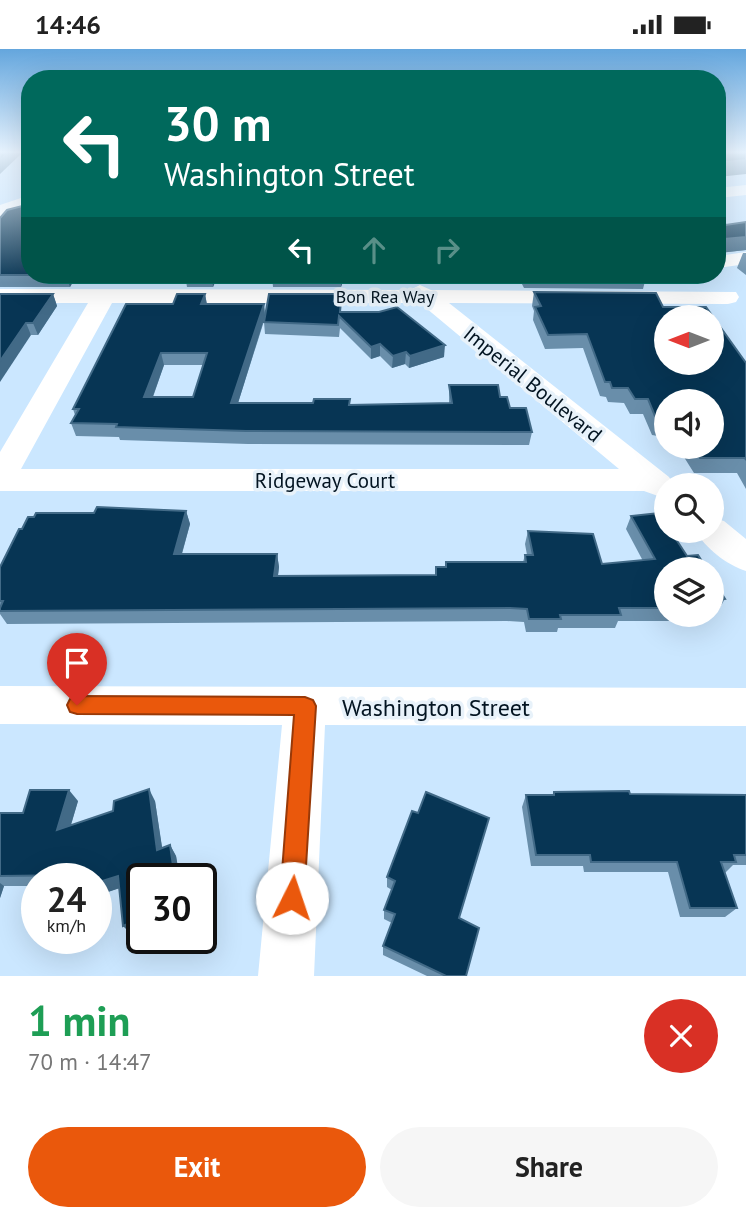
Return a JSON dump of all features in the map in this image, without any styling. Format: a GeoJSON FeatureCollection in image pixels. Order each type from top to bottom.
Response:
{"type":"FeatureCollection","features":[{"type":"Feature","properties":{"kind":"street"},"geometry":{"type":"LineString","coordinates":[[0,212],[21,204]]}},
{"type":"Feature","properties":{"kind":"street"},"geometry":{"type":"LineString","coordinates":[[726,261],[746,258]]}},
{"type":"Feature","properties":{"kind":"street","name":"Imperial Boulevard"},"geometry":{"type":"LineString","coordinates":[[410,284],[654,482]]}},
{"type":"Feature","properties":{"kind":"street","name":"Bon Rea Way"},"geometry":{"type":"LineString","coordinates":[[0,296],[425,296],[734,305],[719,284]]}},
{"type":"Feature","properties":{"kind":"street"},"geometry":{"type":"LineString","coordinates":[[0,480],[104,296]]}},
{"type":"Feature","properties":{"kind":"street","name":"Ridgeway Court"},"geometry":{"type":"LineString","coordinates":[[0,480],[654,486]]}},
{"type":"Feature","properties":{"kind":"street"},"geometry":{"type":"LineString","coordinates":[[724,540],[746,558]]}},
{"type":"Feature","properties":{"kind":"street","name":"Washington Street"},"geometry":{"type":"LineString","coordinates":[[0,705],[746,707]]}},
{"type":"Feature","properties":{"kind":"street"},"geometry":{"type":"LineString","coordinates":[[286,976],[305,706]]}},
{"type":"Feature","properties":{"kind":"building"},"geometry":{"type":"Polygon","coordinates":[[[21,206],[21,275],[0,275],[0,218],[7,210],[21,206]]]}},
{"type":"Feature","properties":{"kind":"building"},"geometry":{"type":"Polygon","coordinates":[[[746,222],[746,237],[726,239],[726,225],[746,222]]]}},
{"type":"Feature","properties":{"kind":"building"},"geometry":{"type":"Polygon","coordinates":[[[534,292],[656,293],[662,305],[654,305],[654,375],[724,375],[724,332],[746,363],[746,460],[724,458],[724,389],[654,389],[654,414],[648,399],[635,399],[628,388],[612,388],[610,382],[605,382],[587,334],[548,335],[535,307],[541,306],[534,292]]]}},
{"type":"Feature","properties":{"kind":"building"},"geometry":{"type":"Polygon","coordinates":[[[0,294],[53,294],[33,323],[26,323],[0,361],[0,294]]]}},
{"type":"Feature","properties":{"kind":"building"},"geometry":{"type":"Polygon","coordinates":[[[177,294],[205,294],[201,304],[264,304],[231,403],[313,403],[314,399],[350,399],[349,405],[452,403],[449,385],[498,385],[500,397],[507,397],[510,408],[526,408],[532,432],[246,431],[71,423],[79,409],[73,409],[126,304],[173,304],[177,294]],[[161,353],[144,397],[193,397],[207,353],[161,353]]]}},
{"type":"Feature","properties":{"kind":"building"},"geometry":{"type":"Polygon","coordinates":[[[269,294],[336,294],[334,301],[341,301],[340,312],[379,312],[397,307],[445,345],[410,356],[406,352],[393,356],[380,344],[371,347],[339,316],[338,325],[264,322],[269,294]]]}},
{"type":"Feature","properties":{"kind":"building"},"geometry":{"type":"Polygon","coordinates":[[[97,507],[186,511],[174,554],[277,554],[274,576],[436,575],[436,567],[446,567],[446,562],[526,562],[525,555],[533,555],[528,531],[593,534],[602,564],[654,559],[654,608],[619,608],[621,615],[560,615],[561,619],[529,619],[527,609],[510,608],[0,611],[3,601],[0,601],[0,567],[28,517],[34,517],[36,513],[94,513],[97,507]]]}},
{"type":"Feature","properties":{"kind":"building"},"geometry":{"type":"Polygon","coordinates":[[[654,514],[654,543],[678,543],[687,556],[699,557],[654,557],[631,516],[654,514]]]}},
{"type":"Feature","properties":{"kind":"building"},"geometry":{"type":"Polygon","coordinates":[[[149,789],[157,850],[170,845],[173,863],[126,863],[126,925],[123,926],[118,876],[112,878],[112,863],[21,863],[21,876],[0,876],[0,813],[23,813],[30,790],[69,790],[57,830],[113,811],[114,801],[149,789]]]}},
{"type":"Feature","properties":{"kind":"building"},"geometry":{"type":"Polygon","coordinates":[[[629,791],[630,794],[746,795],[746,855],[734,855],[736,862],[721,862],[737,908],[690,908],[677,862],[591,862],[590,855],[536,855],[526,795],[629,791]]]}},
{"type":"Feature","properties":{"kind":"building"},"geometry":{"type":"Polygon","coordinates":[[[426,792],[489,818],[459,918],[479,928],[466,976],[446,976],[383,946],[395,914],[384,910],[395,881],[387,877],[412,811],[418,813],[426,792]]]}},
{"type":"Feature","properties":{"kind":"route"},"geometry":{"type":"LineString","coordinates":[[77,705],[305,706],[292,898]]}}]}
